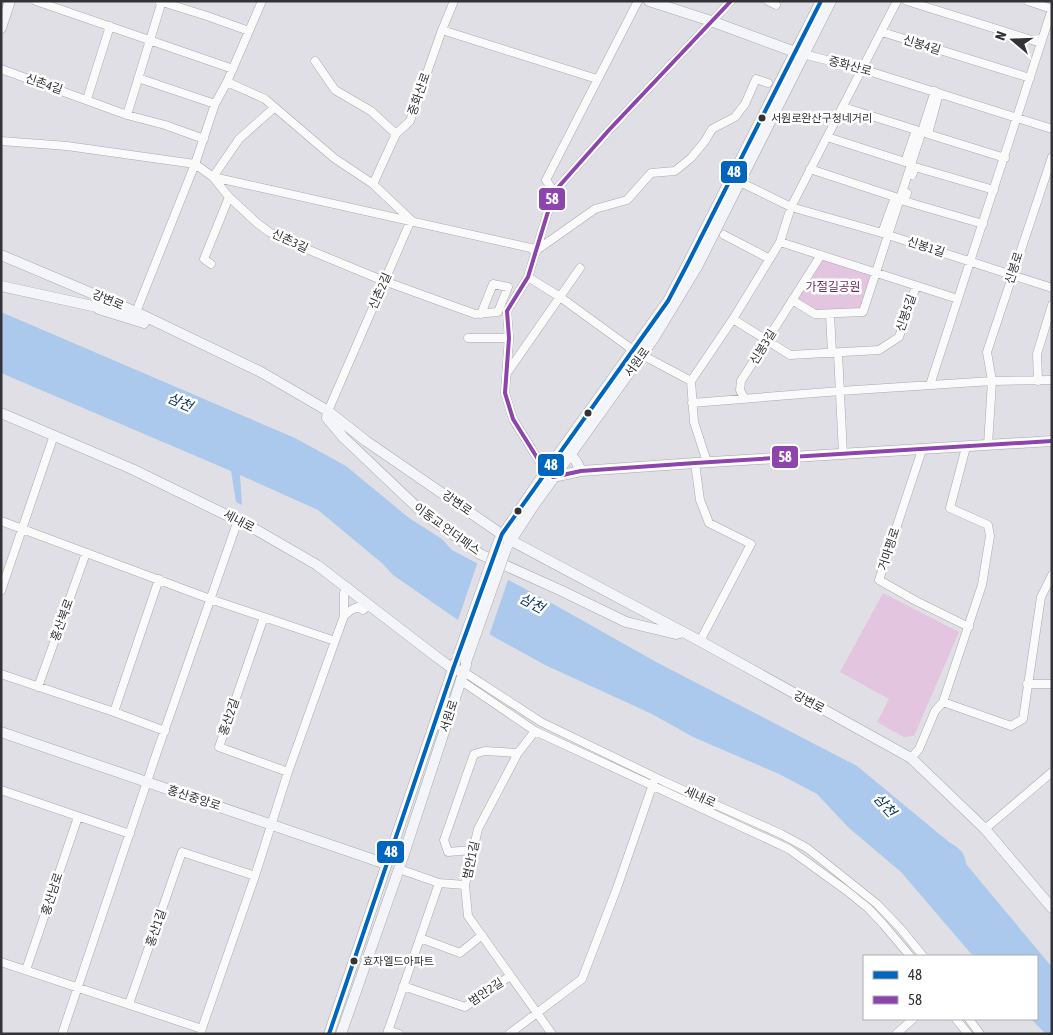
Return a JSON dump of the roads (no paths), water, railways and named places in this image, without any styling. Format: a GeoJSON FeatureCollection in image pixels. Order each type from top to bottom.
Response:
{"type":"FeatureCollection","features":[{"type":"Feature","properties":{"kind":"street"},"geometry":{"type":"LineString","coordinates":[[1,28],[10,1]]}},
{"type":"Feature","properties":{"kind":"street"},"geometry":{"type":"LineString","coordinates":[[36,1],[233,69]]}},
{"type":"Feature","properties":{"kind":"street"},"geometry":{"type":"LineString","coordinates":[[136,312],[195,164],[215,104],[233,69],[262,1]]}},
{"type":"Feature","properties":{"kind":"street","name":"중화산로"},"geometry":{"type":"LineString","coordinates":[[373,184],[396,134],[410,121],[454,1]]}},
{"type":"Feature","properties":{"kind":"street"},"geometry":{"type":"LineString","coordinates":[[554,192],[546,180],[638,1]]}},
{"type":"Feature","properties":{"kind":"street","name":"중화산로"},"geometry":{"type":"LineString","coordinates":[[649,1],[799,53],[862,68],[1052,129]]}},
{"type":"Feature","properties":{"kind":"street"},"geometry":{"type":"LineString","coordinates":[[731,1],[554,192],[528,277],[507,311],[509,338],[505,393],[513,419],[550,475],[707,462],[1052,442]]}},
{"type":"Feature","properties":{"kind":"street"},"geometry":{"type":"LineString","coordinates":[[768,1],[776,5]]}},
{"type":"Feature","properties":{"kind":"street","name":"서원로"},"geometry":{"type":"LineString","coordinates":[[550,475],[570,454],[637,352],[668,300],[736,180],[799,53],[821,1]]}},
{"type":"Feature","properties":{"kind":"street","name":"서원로"},"geometry":{"type":"LineString","coordinates":[[799,53],[831,1]]}},
{"type":"Feature","properties":{"kind":"street"},"geometry":{"type":"LineString","coordinates":[[707,462],[694,422],[691,381],[780,242],[791,207],[898,1]]}},
{"type":"Feature","properties":{"kind":"street"},"geometry":{"type":"LineString","coordinates":[[907,1],[1041,43]]}},
{"type":"Feature","properties":{"kind":"street"},"geometry":{"type":"LineString","coordinates":[[930,385],[1052,9],[1028,1]]}},
{"type":"Feature","properties":{"kind":"street"},"geometry":{"type":"LineString","coordinates":[[127,114],[161,2],[249,31]]}},
{"type":"Feature","properties":{"kind":"street"},"geometry":{"type":"LineString","coordinates":[[87,99],[110,26]]}},
{"type":"Feature","properties":{"kind":"street"},"geometry":{"type":"LineString","coordinates":[[442,30],[597,79]]}},
{"type":"Feature","properties":{"kind":"street","name":"신봉4길"},"geometry":{"type":"LineString","coordinates":[[882,32],[1030,78]]}},
{"type":"Feature","properties":{"kind":"street"},"geometry":{"type":"LineString","coordinates":[[314,60],[335,90],[371,111],[396,134]]}},
{"type":"Feature","properties":{"kind":"street","name":"신촌4길"},"geometry":{"type":"LineString","coordinates":[[1,69],[204,139]]}},
{"type":"Feature","properties":{"kind":"street"},"geometry":{"type":"LineString","coordinates":[[138,78],[215,104]]}},
{"type":"Feature","properties":{"kind":"street"},"geometry":{"type":"LineString","coordinates":[[535,250],[595,209],[627,200],[651,173],[675,171],[691,158],[712,129],[724,121],[736,117],[745,104],[756,79],[768,83]]}},
{"type":"Feature","properties":{"kind":"street"},"geometry":{"type":"LineString","coordinates":[[227,82],[264,99],[334,158],[373,184],[411,220]]}},
{"type":"Feature","properties":{"kind":"street"},"geometry":{"type":"LineString","coordinates":[[937,92],[928,134],[1004,158]]}},
{"type":"Feature","properties":{"kind":"street"},"geometry":{"type":"LineString","coordinates":[[792,300],[815,314],[863,312],[937,92]]}},
{"type":"Feature","properties":{"kind":"street"},"geometry":{"type":"LineString","coordinates":[[827,137],[905,162],[916,130],[843,107]]}},
{"type":"Feature","properties":{"kind":"street"},"geometry":{"type":"LineString","coordinates":[[213,177],[239,140],[274,108]]}},
{"type":"Feature","properties":{"kind":"street","name":"신촌3길"},"geometry":{"type":"LineString","coordinates":[[1,141],[67,146],[195,164],[213,177],[229,197],[257,224],[269,232],[384,281],[475,314],[481,314]]}},
{"type":"Feature","properties":{"kind":"street","name":"신봉로"},"geometry":{"type":"LineString","coordinates":[[988,445],[992,382],[987,352],[1052,157]]}},
{"type":"Feature","properties":{"kind":"street"},"geometry":{"type":"LineString","coordinates":[[982,224],[904,201],[915,167],[994,190]]}},
{"type":"Feature","properties":{"kind":"street"},"geometry":{"type":"LineString","coordinates":[[736,180],[791,207],[882,233],[895,197],[810,169]]}},
{"type":"Feature","properties":{"kind":"street","name":"신촌3길"},"geometry":{"type":"LineString","coordinates":[[213,177],[411,220],[535,250]]}},
{"type":"Feature","properties":{"kind":"street"},"geometry":{"type":"LineString","coordinates":[[211,264],[204,260],[229,197]]}},
{"type":"Feature","properties":{"kind":"street","name":"신촌2길"},"geometry":{"type":"LineString","coordinates":[[328,411],[411,220]]}},
{"type":"Feature","properties":{"kind":"street","name":"신봉1길"},"geometry":{"type":"LineString","coordinates":[[882,233],[1052,288]]}},
{"type":"Feature","properties":{"kind":"street"},"geometry":{"type":"LineString","coordinates":[[724,235],[770,259]]}},
{"type":"Feature","properties":{"kind":"street"},"geometry":{"type":"LineString","coordinates":[[780,242],[958,299]]}},
{"type":"Feature","properties":{"kind":"street","name":"강변로"},"geometry":{"type":"LineString","coordinates":[[1,255],[100,302],[136,312],[262,372],[328,411],[504,542],[700,641],[911,758],[986,829],[1052,908]]}},
{"type":"Feature","properties":{"kind":"street","name":"신봉3길"},"geometry":{"type":"LineString","coordinates":[[744,398],[740,390],[741,381],[820,255]]}},
{"type":"Feature","properties":{"kind":"street"},"geometry":{"type":"LineString","coordinates":[[506,374],[580,268]]}},
{"type":"Feature","properties":{"kind":"street","name":"서원로"},"geometry":{"type":"LineString","coordinates":[[528,277],[560,297],[637,352]]}},
{"type":"Feature","properties":{"kind":"street"},"geometry":{"type":"LineString","coordinates":[[508,287],[498,312],[481,314],[493,284],[521,287]]}},
{"type":"Feature","properties":{"kind":"street"},"geometry":{"type":"LineString","coordinates":[[1,286],[100,302],[99,309],[144,323],[146,317]]}},
{"type":"Feature","properties":{"kind":"street","name":"신봉5길"},"geometry":{"type":"LineString","coordinates":[[732,319],[790,355],[879,350],[899,337],[916,286]]}},
{"type":"Feature","properties":{"kind":"street"},"geometry":{"type":"LineString","coordinates":[[1038,380],[1036,354],[1052,305]]}},
{"type":"Feature","properties":{"kind":"street"},"geometry":{"type":"LineString","coordinates":[[830,314],[840,391],[843,454]]}},
{"type":"Feature","properties":{"kind":"street"},"geometry":{"type":"LineString","coordinates":[[468,338],[509,338]]}},
{"type":"Feature","properties":{"kind":"street"},"geometry":{"type":"LineString","coordinates":[[637,352],[691,381]]}},
{"type":"Feature","properties":{"kind":"street","name":"서원로"},"geometry":{"type":"LineString","coordinates":[[341,1034],[399,869],[504,542],[637,352]]}},
{"type":"Feature","properties":{"kind":"street"},"geometry":{"type":"LineString","coordinates":[[692,403],[930,385],[1052,380]]}},
{"type":"Feature","properties":{"kind":"street","name":"이동교 언더패스"},"geometry":{"type":"LineString","coordinates":[[328,411],[327,418],[400,493],[423,513],[480,554],[626,622],[676,634],[682,632]]}},
{"type":"Feature","properties":{"kind":"street","name":"세내로"},"geometry":{"type":"LineString","coordinates":[[1,413],[132,469],[238,520],[316,565],[348,587],[453,669]]}},
{"type":"Feature","properties":{"kind":"street"},"geometry":{"type":"LineString","coordinates":[[1,591],[54,435]]}},
{"type":"Feature","properties":{"kind":"street"},"geometry":{"type":"LineString","coordinates":[[911,758],[919,749],[935,711],[943,702],[982,585],[990,536],[988,525],[950,508],[966,447]]}},
{"type":"Feature","properties":{"kind":"street","name":"거마평로"},"geometry":{"type":"LineString","coordinates":[[922,450],[879,580],[916,602],[969,627]]}},
{"type":"Feature","properties":{"kind":"street"},"geometry":{"type":"LineString","coordinates":[[570,454],[581,472]]}},
{"type":"Feature","properties":{"kind":"street"},"geometry":{"type":"LineString","coordinates":[[695,463],[700,500],[709,523],[751,544],[700,641]]}},
{"type":"Feature","properties":{"kind":"street"},"geometry":{"type":"LineString","coordinates":[[62,1034],[238,520]]}},
{"type":"Feature","properties":{"kind":"street"},"geometry":{"type":"LineString","coordinates":[[1,522],[210,599],[335,641]]}},
{"type":"Feature","properties":{"kind":"street","name":"홍산북로"},"geometry":{"type":"LineString","coordinates":[[38,687],[86,553]]}},
{"type":"Feature","properties":{"kind":"street"},"geometry":{"type":"LineString","coordinates":[[943,702],[1011,726],[1023,719],[1041,597],[1052,575]]}},
{"type":"Feature","properties":{"kind":"street"},"geometry":{"type":"LineString","coordinates":[[114,712],[159,580]]}},
{"type":"Feature","properties":{"kind":"street"},"geometry":{"type":"LineString","coordinates":[[1,962],[129,1004],[201,1031],[255,876],[288,772],[344,616],[344,593],[348,587]]}},
{"type":"Feature","properties":{"kind":"street"},"geometry":{"type":"LineString","coordinates":[[344,616],[358,607],[363,610],[369,605]]}},
{"type":"Feature","properties":{"kind":"street","name":"홍산2길"},"geometry":{"type":"LineString","coordinates":[[264,617],[219,747],[288,772]]}},
{"type":"Feature","properties":{"kind":"street","name":"서원로"},"geometry":{"type":"LineString","coordinates":[[329,1034],[453,669],[462,668]]}},
{"type":"Feature","properties":{"kind":"street","name":"세내로"},"geometry":{"type":"LineString","coordinates":[[462,668],[535,731],[789,849],[868,908],[909,955]]}},
{"type":"Feature","properties":{"kind":"street","name":"세내로"},"geometry":{"type":"LineString","coordinates":[[462,668],[541,722],[781,834],[807,848],[877,904],[922,955]]}},
{"type":"Feature","properties":{"kind":"street"},"geometry":{"type":"LineString","coordinates":[[1,674],[165,731]]}},
{"type":"Feature","properties":{"kind":"street"},"geometry":{"type":"LineString","coordinates":[[1027,684],[1052,684]]}},
{"type":"Feature","properties":{"kind":"street","name":"범안1길"},"geometry":{"type":"LineString","coordinates":[[535,731],[518,753],[478,829],[466,885],[468,916],[552,1034]]}},
{"type":"Feature","properties":{"kind":"street","name":"홍산중앙로"},"geometry":{"type":"LineString","coordinates":[[1,732],[386,864]]}},
{"type":"Feature","properties":{"kind":"street"},"geometry":{"type":"LineString","coordinates":[[473,850],[448,852],[444,840],[474,754],[485,751],[518,753]]}},
{"type":"Feature","properties":{"kind":"street"},"geometry":{"type":"LineString","coordinates":[[986,829],[1052,772]]}},
{"type":"Feature","properties":{"kind":"street"},"geometry":{"type":"LineString","coordinates":[[509,1034],[582,979],[617,888],[656,777]]}},
{"type":"Feature","properties":{"kind":"street"},"geometry":{"type":"LineString","coordinates":[[2,792],[130,834]]}},
{"type":"Feature","properties":{"kind":"street","name":"홍산남로"},"geometry":{"type":"LineString","coordinates":[[26,970],[78,817]]}},
{"type":"Feature","properties":{"kind":"street","name":"홍산1길"},"geometry":{"type":"LineString","coordinates":[[129,1004],[182,852],[255,876]]}},
{"type":"Feature","properties":{"kind":"street"},"geometry":{"type":"LineString","coordinates":[[399,869],[439,883],[466,885]]}},
{"type":"Feature","properties":{"kind":"street"},"geometry":{"type":"LineString","coordinates":[[399,1034],[387,1032],[439,883]]}},
{"type":"Feature","properties":{"kind":"street"},"geometry":{"type":"LineString","coordinates":[[420,938],[460,953],[482,935]]}},
{"type":"Feature","properties":{"kind":"street","name":"범안2길"},"geometry":{"type":"LineString","coordinates":[[403,986],[466,1007],[510,976]]}},
{"type":"Feature","properties":{"kind":"street"},"geometry":{"type":"LineString","coordinates":[[896,1034],[912,1020]]}},
{"type":"Feature","properties":{"kind":"street"},"geometry":{"type":"LineString","coordinates":[[957,1020],[968,1034]]}},
{"type":"Feature","properties":{"kind":"street"},"geometry":{"type":"LineString","coordinates":[[970,1020],[980,1034]]}},
{"type":"Feature","properties":{"kind":"water","name":"삼천"},"geometry":{"type":"Polygon","coordinates":[[[1,312],[295,438],[346,466],[409,518],[442,539],[452,550],[658,663],[857,766],[961,851],[966,864],[1052,967],[1052,1034],[1046,1034],[1032,1020],[1038,1020],[1038,955],[972,955],[901,872],[849,828],[817,794],[779,774],[693,737],[652,714],[545,665],[489,634],[458,620],[393,575],[383,564],[318,510],[240,475],[242,505],[236,502],[231,471],[1,373],[1,312]]]}},
{"type":"Feature","properties":{"kind":"place","name":"서원로완산구청네거리"},"geometry":{"type":"Point","coordinates":[762,118]}},
{"type":"Feature","properties":{"kind":"place","name":"효자엘드아파트"},"geometry":{"type":"Point","coordinates":[354,961]}},
{"type":"Feature","properties":{"kind":"park label","name":"가절길공원"},"geometry":{"type":"Point","coordinates":[833,287]}}]}
